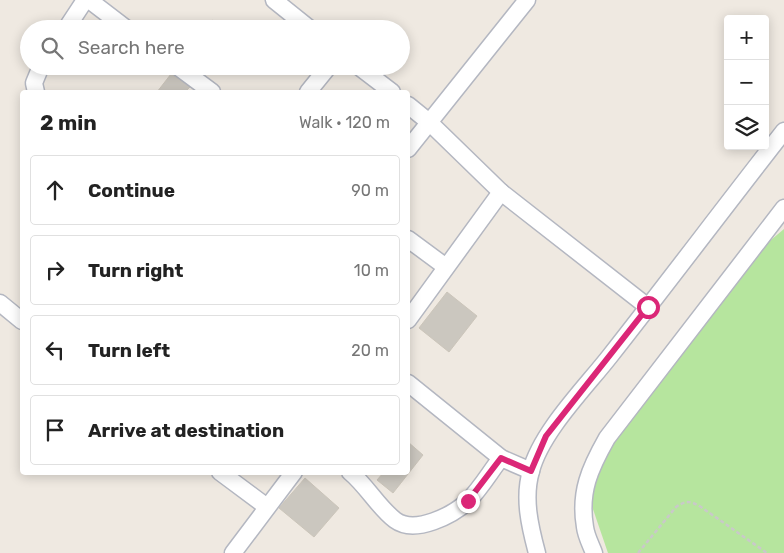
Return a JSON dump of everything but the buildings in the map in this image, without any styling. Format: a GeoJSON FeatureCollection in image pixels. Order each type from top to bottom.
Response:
{"type":"FeatureCollection","features":[{"type":"Feature","properties":{"kind":"street"},"geometry":{"type":"LineString","coordinates":[[72,20],[85,0]]}},
{"type":"Feature","properties":{"kind":"street"},"geometry":{"type":"LineString","coordinates":[[90,0],[116,20]]}},
{"type":"Feature","properties":{"kind":"street"},"geometry":{"type":"LineString","coordinates":[[274,0],[299,20]]}},
{"type":"Feature","properties":{"kind":"street"},"geometry":{"type":"LineString","coordinates":[[410,146],[527,0]]}},
{"type":"Feature","properties":{"kind":"street"},"geometry":{"type":"LineString","coordinates":[[36,90],[34,83],[37,75]]}},
{"type":"Feature","properties":{"kind":"street"},"geometry":{"type":"LineString","coordinates":[[189,75],[209,90]]}},
{"type":"Feature","properties":{"kind":"street"},"geometry":{"type":"LineString","coordinates":[[310,90],[322,75]]}},
{"type":"Feature","properties":{"kind":"street"},"geometry":{"type":"LineString","coordinates":[[370,75],[389,90]]}},
{"type":"Feature","properties":{"kind":"street"},"geometry":{"type":"LineString","coordinates":[[410,107],[429,122],[501,192],[648,307]]}},
{"type":"Feature","properties":{"kind":"street"},"geometry":{"type":"LineString","coordinates":[[537,553],[528,511],[528,489],[531,471],[546,436],[784,131]]}},
{"type":"Feature","properties":{"kind":"street"},"geometry":{"type":"LineString","coordinates":[[410,317],[501,192]]}},
{"type":"Feature","properties":{"kind":"street"},"geometry":{"type":"LineString","coordinates":[[594,553],[585,528],[583,494],[592,464],[607,438],[784,208]]}},
{"type":"Feature","properties":{"kind":"street"},"geometry":{"type":"LineString","coordinates":[[410,240],[446,267]]}},
{"type":"Feature","properties":{"kind":"street"},"geometry":{"type":"LineString","coordinates":[[0,304],[20,319]]}},
{"type":"Feature","properties":{"kind":"street"},"geometry":{"type":"LineString","coordinates":[[410,385],[501,458],[531,471]]}},
{"type":"Feature","properties":{"kind":"street"},"geometry":{"type":"LineString","coordinates":[[354,475],[396,521],[405,525],[415,526],[429,524],[463,505],[477,491],[501,458]]}},
{"type":"Feature","properties":{"kind":"street"},"geometry":{"type":"LineString","coordinates":[[224,475],[266,507]]}},
{"type":"Feature","properties":{"kind":"street"},"geometry":{"type":"LineString","coordinates":[[233,553],[292,475]]}},
{"type":"Feature","properties":{"kind":"path"},"geometry":{"type":"LineString","coordinates":[[638,553],[676,507],[684,502],[690,502],[701,507],[767,553]]}},
{"type":"Feature","properties":{"kind":"green space"},"geometry":{"type":"Polygon","coordinates":[[[784,229],[784,553],[608,553],[584,483],[732,273],[784,229]]]}},
{"type":"Feature","properties":{"kind":"route"},"geometry":{"type":"LineString","coordinates":[[468,501],[501,458],[531,471],[536,455],[546,436],[648,307]]}}]}
